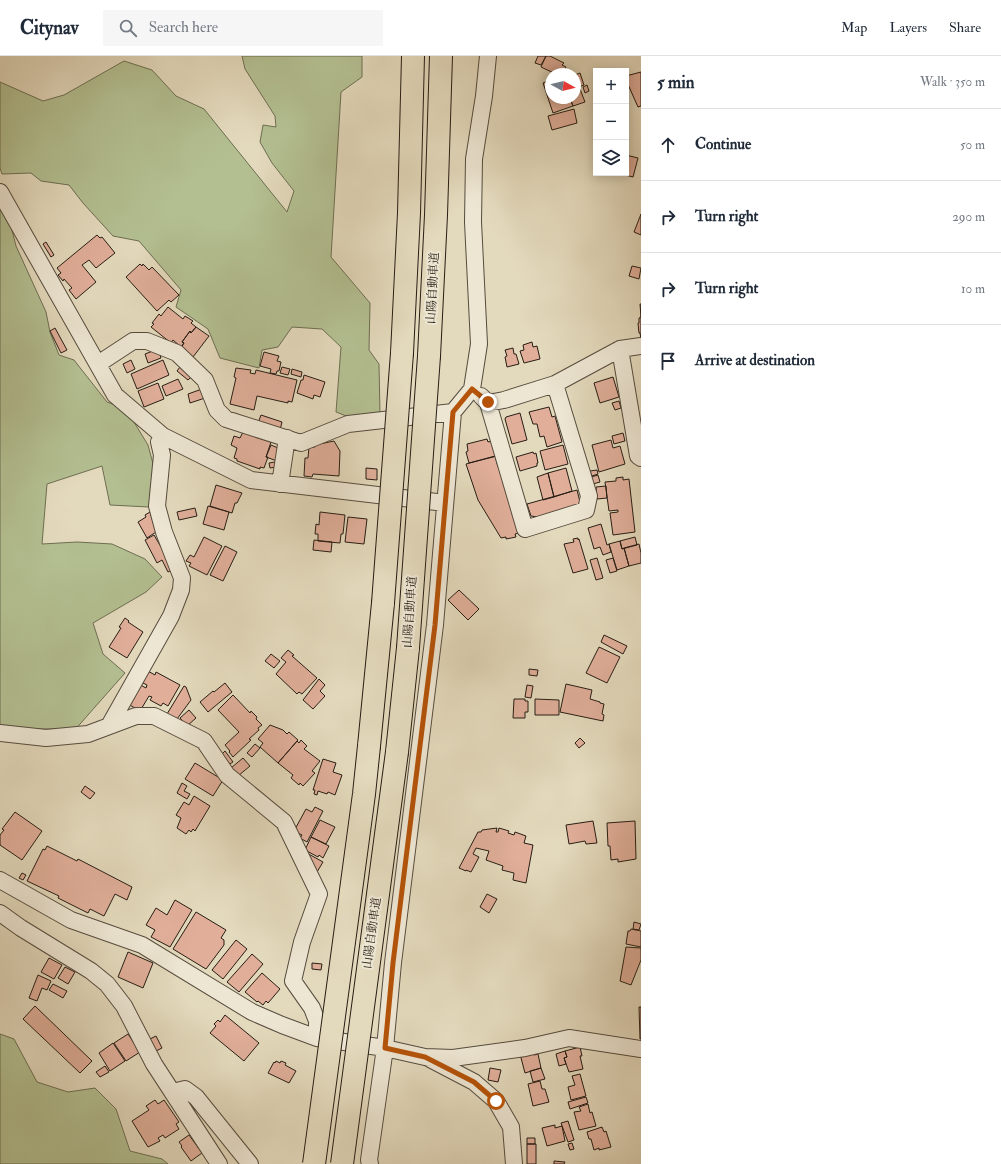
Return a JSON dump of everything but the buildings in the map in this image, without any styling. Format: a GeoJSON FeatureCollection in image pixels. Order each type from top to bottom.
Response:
{"type":"FeatureCollection","features":[{"type":"Feature","properties":{"kind":"highway"},"geometry":{"type":"LineString","coordinates":[[314,1164],[363,802],[383,603],[402,354],[409,213],[413,56]]}},
{"type":"Feature","properties":{"kind":"highway","name":"山陽自動車道"},"geometry":{"type":"LineString","coordinates":[[342,1164],[397,752],[408,648],[430,356],[436,215],[440,56]]}},
{"type":"Feature","properties":{"kind":"street"},"geometry":{"type":"LineString","coordinates":[[370,1164],[435,625],[453,412],[472,389],[479,344],[474,222],[474,159],[484,96],[488,56]]}},
{"type":"Feature","properties":{"kind":"street"},"geometry":{"type":"LineString","coordinates":[[0,192],[115,395],[163,436],[251,480],[445,503]]}},
{"type":"Feature","properties":{"kind":"street"},"geometry":{"type":"LineString","coordinates":[[98,364],[133,341],[146,341],[177,352],[205,380],[217,410],[226,420],[301,443],[348,424],[453,412]]}},
{"type":"Feature","properties":{"kind":"street"},"geometry":{"type":"LineString","coordinates":[[488,402],[504,400],[555,384],[620,349],[641,346]]}},
{"type":"Feature","properties":{"kind":"street"},"geometry":{"type":"LineString","coordinates":[[620,349],[638,456],[641,458]]}},
{"type":"Feature","properties":{"kind":"street"},"geometry":{"type":"LineString","coordinates":[[472,389],[488,402],[525,529],[586,510],[589,496],[555,384]]}},
{"type":"Feature","properties":{"kind":"street"},"geometry":{"type":"LineString","coordinates":[[109,726],[171,616],[180,590],[182,578],[164,532],[157,506],[162,455],[159,442],[163,436]]}},
{"type":"Feature","properties":{"kind":"street"},"geometry":{"type":"LineString","coordinates":[[280,484],[287,438]]}},
{"type":"Feature","properties":{"kind":"street"},"geometry":{"type":"LineString","coordinates":[[0,733],[46,738],[88,734],[136,716],[154,716],[204,741],[227,775],[284,822],[319,894],[302,942],[293,980],[312,1008],[317,1021],[317,1038]]}},
{"type":"Feature","properties":{"kind":"street"},"geometry":{"type":"LineString","coordinates":[[0,880],[71,920],[142,945],[252,1012],[317,1038],[385,1048],[425,1057],[453,1058],[525,1048],[569,1038],[641,1049]]}},
{"type":"Feature","properties":{"kind":"street"},"geometry":{"type":"LineString","coordinates":[[0,913],[21,928],[91,971],[107,984],[124,1006],[154,1064],[219,1164]]}},
{"type":"Feature","properties":{"kind":"street"},"geometry":{"type":"LineString","coordinates":[[425,1057],[474,1082],[496,1101],[511,1127],[514,1164]]}},
{"type":"Feature","properties":{"kind":"street"},"geometry":{"type":"LineString","coordinates":[[173,1092],[185,1089],[196,1097],[250,1164]]}},
{"type":"Feature","properties":{"kind":"green space"},"geometry":{"type":"Polygon","coordinates":[[[242,56],[362,56],[362,77],[341,92],[331,257],[370,303],[369,350],[379,364],[380,415],[359,421],[336,412],[341,347],[322,329],[292,327],[278,347],[262,350],[259,368],[220,358],[208,329],[176,307],[181,290],[139,241],[113,236],[69,185],[41,181],[31,173],[2,174],[0,168],[0,82],[43,101],[64,95],[124,61],[152,70],[176,96],[204,109],[287,212],[294,191],[272,163],[260,142],[263,125],[276,127],[275,116],[245,69],[242,56]]]}},
{"type":"Feature","properties":{"kind":"green space"},"geometry":{"type":"Polygon","coordinates":[[[0,196],[5,203],[16,246],[46,312],[50,332],[59,355],[74,360],[107,402],[126,409],[148,445],[156,475],[149,507],[110,505],[102,466],[47,484],[42,544],[77,542],[112,544],[145,559],[162,577],[146,592],[93,623],[103,654],[125,673],[73,732],[53,729],[21,729],[0,726],[0,196]]]}},
{"type":"Feature","properties":{"kind":"green space"},"geometry":{"type":"Polygon","coordinates":[[[0,1034],[14,1039],[37,1082],[68,1092],[95,1088],[116,1109],[130,1151],[162,1159],[168,1164],[0,1164],[0,1034]]]}},
{"type":"Feature","properties":{"kind":"route"},"geometry":{"type":"LineString","coordinates":[[488,402],[472,389],[453,412],[435,625],[393,963],[385,1048],[425,1057],[474,1082],[496,1101]]}}]}
